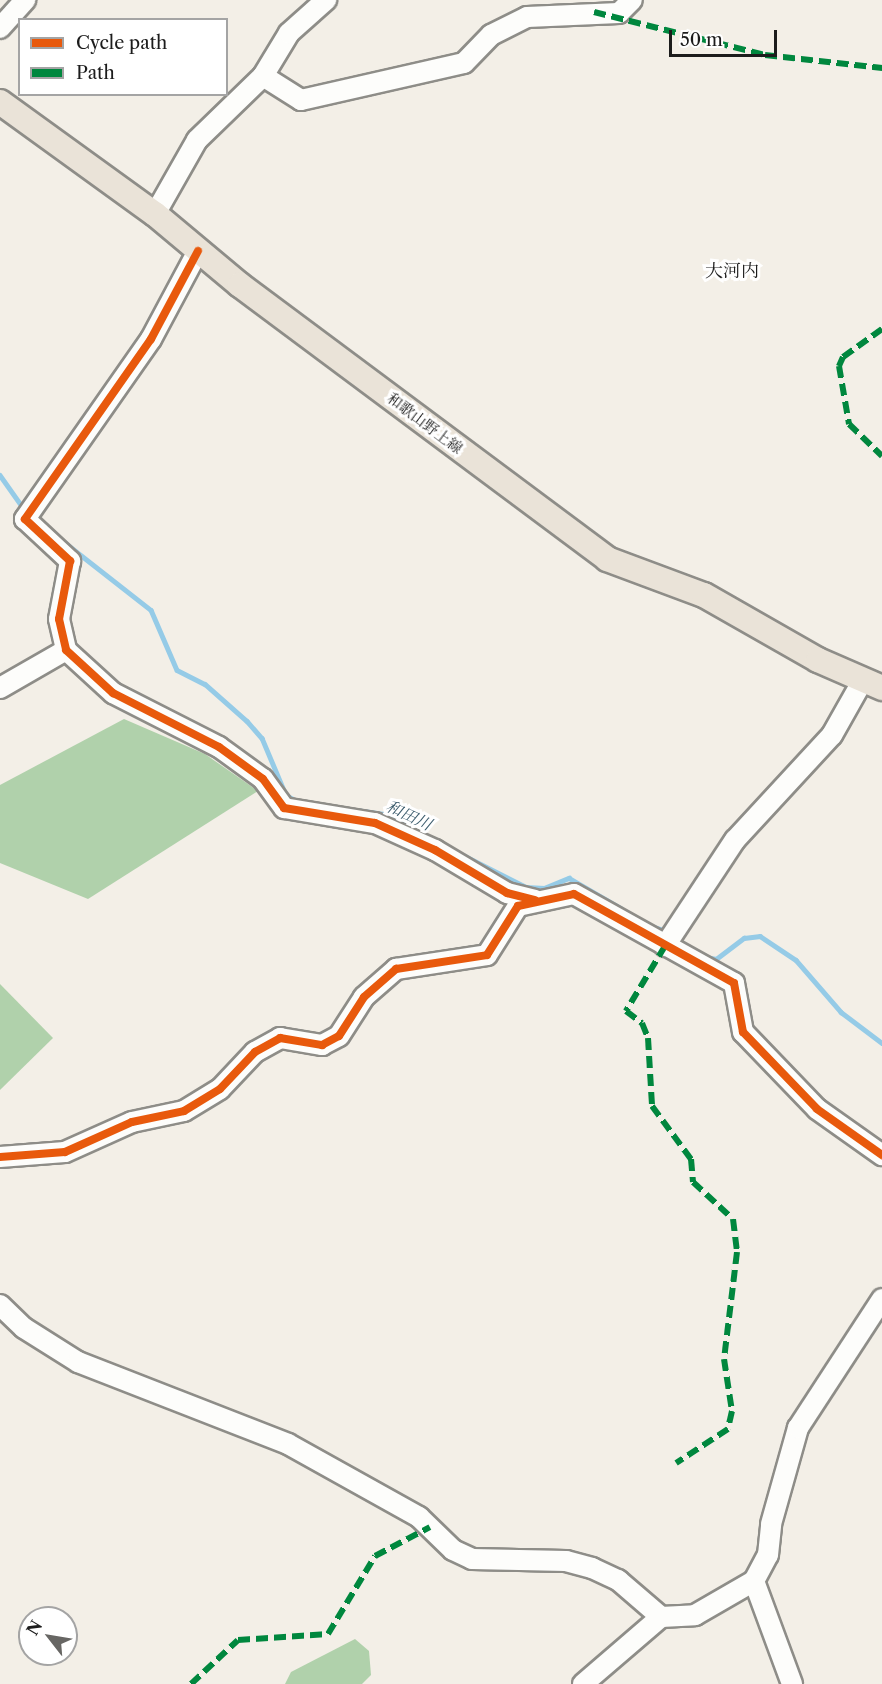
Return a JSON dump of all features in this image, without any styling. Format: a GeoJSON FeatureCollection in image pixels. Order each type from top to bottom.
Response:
{"type":"FeatureCollection","features":[{"type":"Feature","properties":{"kind":"main road","name":"和歌山野上線"},"geometry":{"type":"LineString","coordinates":[[0,102],[155,214],[198,250],[607,559],[704,595],[818,660],[876,683]]}},
{"type":"Feature","properties":{"kind":"street"},"geometry":{"type":"LineString","coordinates":[[0,28],[25,0]]}},
{"type":"Feature","properties":{"kind":"street"},"geometry":{"type":"LineString","coordinates":[[155,214],[197,140],[262,76],[289,33],[326,0]]}},
{"type":"Feature","properties":{"kind":"street"},"geometry":{"type":"LineString","coordinates":[[262,76],[301,100],[464,63],[491,35],[527,17],[619,13],[632,0]]}},
{"type":"Feature","properties":{"kind":"street"},"geometry":{"type":"LineString","coordinates":[[198,250],[151,339],[25,519],[70,561],[59,619],[66,650],[112,693],[219,747],[263,779],[284,808],[375,823],[435,850],[507,893],[535,900]]}},
{"type":"Feature","properties":{"kind":"street"},"geometry":{"type":"LineString","coordinates":[[0,688],[66,650]]}},
{"type":"Feature","properties":{"kind":"street"},"geometry":{"type":"LineString","coordinates":[[665,946],[735,840],[876,683]]}},
{"type":"Feature","properties":{"kind":"street"},"geometry":{"type":"LineString","coordinates":[[0,1157],[65,1152],[132,1122],[184,1112],[220,1089],[255,1052],[280,1038],[322,1045],[339,1036],[364,997],[396,969],[487,955],[518,906],[535,900],[574,894],[734,983],[743,1032],[817,1109],[882,1155]]}},
{"type":"Feature","properties":{"kind":"street"},"geometry":{"type":"LineString","coordinates":[[583,1684],[661,1617],[694,1615],[754,1581],[768,1555],[771,1524],[798,1428],[882,1299]]}},
{"type":"Feature","properties":{"kind":"street"},"geometry":{"type":"LineString","coordinates":[[0,1305],[24,1328],[78,1362],[288,1444],[419,1517],[453,1550],[472,1560],[566,1561],[592,1568],[618,1580],[661,1617]]}},
{"type":"Feature","properties":{"kind":"street"},"geometry":{"type":"LineString","coordinates":[[754,1581],[792,1684]]}},
{"type":"Feature","properties":{"kind":"green space"},"geometry":{"type":"Polygon","coordinates":[[[124,719],[205,754],[258,791],[88,899],[0,863],[0,785],[124,719]]]}},
{"type":"Feature","properties":{"kind":"green space"},"geometry":{"type":"Polygon","coordinates":[[[0,984],[53,1038],[0,1090],[0,984]]]}},
{"type":"Feature","properties":{"kind":"green space"},"geometry":{"type":"Polygon","coordinates":[[[355,1639],[369,1651],[371,1675],[362,1684],[285,1684],[291,1672],[355,1639]]]}},
{"type":"Feature","properties":{"kind":"waterway","name":"和田川"},"geometry":{"type":"LineString","coordinates":[[0,475],[24,509]]}},
{"type":"Feature","properties":{"kind":"waterway","name":"和田川"},"geometry":{"type":"LineString","coordinates":[[54,534],[151,610],[177,670],[205,684],[247,721],[262,738],[286,795],[300,803]]}},
{"type":"Feature","properties":{"kind":"waterway","name":"和田川"},"geometry":{"type":"LineString","coordinates":[[356,810],[384,814],[420,833]]}},
{"type":"Feature","properties":{"kind":"waterway","name":"和田川"},"geometry":{"type":"LineString","coordinates":[[457,852],[526,887],[544,888],[569,878],[622,909]]}},
{"type":"Feature","properties":{"kind":"waterway","name":"和田川"},"geometry":{"type":"LineString","coordinates":[[647,925],[670,932]]}},
{"type":"Feature","properties":{"kind":"waterway","name":"和田川"},"geometry":{"type":"LineString","coordinates":[[705,957],[716,959],[744,938],[760,936],[796,960],[841,1012],[882,1043]]}},
{"type":"Feature","properties":{"kind":"marked path"},"geometry":{"type":"LineString","coordinates":[[594,12],[765,55],[882,68]]}},
{"type":"Feature","properties":{"kind":"marked path"},"geometry":{"type":"LineString","coordinates":[[882,329],[843,357],[839,366],[849,424],[882,456]]}},
{"type":"Feature","properties":{"kind":"marked path"},"geometry":{"type":"LineString","coordinates":[[665,946],[626,1011],[642,1023],[648,1038],[652,1106],[691,1159],[693,1182],[733,1219],[737,1252],[724,1359],[732,1411],[728,1429],[676,1463]]}},
{"type":"Feature","properties":{"kind":"marked path"},"geometry":{"type":"LineString","coordinates":[[191,1684],[238,1640],[328,1634],[375,1556],[430,1527]]}},
{"type":"Feature","properties":{"kind":"cycle path"},"geometry":{"type":"LineString","coordinates":[[198,251],[151,339],[25,519],[70,561],[59,619],[66,650],[113,693],[219,747],[263,779],[284,808],[375,823],[435,850],[507,893],[535,900]]}},
{"type":"Feature","properties":{"kind":"cycle path"},"geometry":{"type":"LineString","coordinates":[[0,1157],[65,1152],[132,1122],[184,1111],[220,1089],[255,1052],[280,1038],[322,1045],[339,1036],[364,997],[396,969],[487,955],[518,906],[574,894],[734,983],[743,1032],[817,1109],[882,1155]]}},
{"type":"Feature","properties":{"kind":"district","name":"大河内"},"geometry":{"type":"Point","coordinates":[732,271]}}]}
